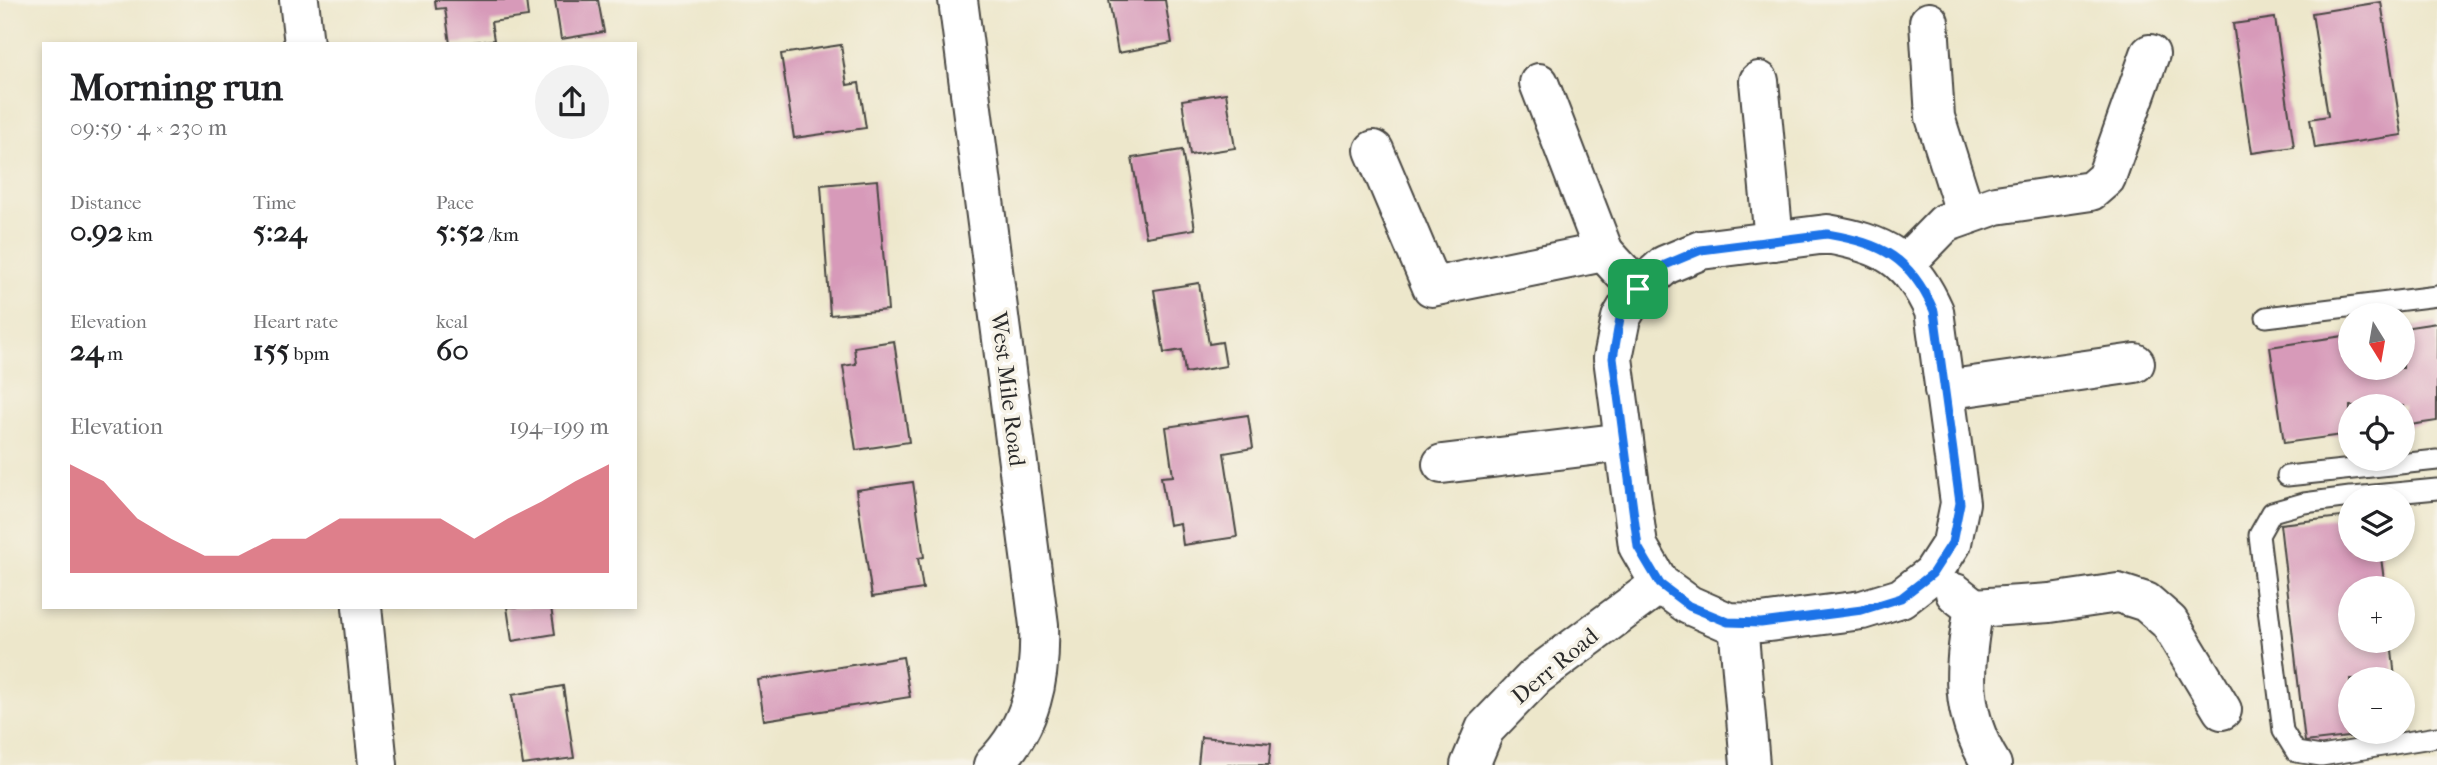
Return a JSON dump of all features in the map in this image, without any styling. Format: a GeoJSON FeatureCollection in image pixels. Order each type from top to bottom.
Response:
{"type":"FeatureCollection","features":[{"type":"Feature","properties":{"kind":"street"},"geometry":{"type":"LineString","coordinates":[[299,0],[304,42]]}},
{"type":"Feature","properties":{"kind":"street","name":"West Mile Road"},"geometry":{"type":"LineString","coordinates":[[958,0],[1040,625],[1041,657],[1036,691],[1026,722],[1008,750],[993,765]]}},
{"type":"Feature","properties":{"kind":"street"},"geometry":{"type":"LineString","coordinates":[[1929,22],[1935,117],[1966,215]]}},
{"type":"Feature","properties":{"kind":"street"},"geometry":{"type":"LineString","coordinates":[[1904,265],[1945,223],[1996,205],[2091,191],[2106,178],[2150,54]]}},
{"type":"Feature","properties":{"kind":"street"},"geometry":{"type":"LineString","coordinates":[[1759,81],[1774,241]]}},
{"type":"Feature","properties":{"kind":"street"},"geometry":{"type":"LineString","coordinates":[[1539,83],[1604,252],[1638,289]]}},
{"type":"Feature","properties":{"kind":"street"},"geometry":{"type":"LineString","coordinates":[[1374,150],[1432,287],[1604,252]]}},
{"type":"Feature","properties":{"kind":"street"},"geometry":{"type":"LineString","coordinates":[[1827,234],[1866,240],[1904,265],[1921,282],[1934,311],[1960,503],[1952,543],[1932,574],[1901,598],[1862,610],[1761,623],[1728,622],[1689,606],[1660,584],[1638,547],[1613,358],[1620,318],[1638,289],[1665,265],[1701,250],[1827,234]]}},
{"type":"Feature","properties":{"kind":"street"},"geometry":{"type":"LineString","coordinates":[[1944,390],[2135,362]]}},
{"type":"Feature","properties":{"kind":"street"},"geometry":{"type":"LineString","coordinates":[[1442,464],[1624,442]]}},
{"type":"Feature","properties":{"kind":"street"},"geometry":{"type":"LineString","coordinates":[[1932,574],[1974,608],[2050,603],[2118,593],[2146,601],[2169,622],[2222,710]]}},
{"type":"Feature","properties":{"kind":"street","name":"Derr Road"},"geometry":{"type":"LineString","coordinates":[[1470,765],[1485,729],[1536,676],[1660,584]]}},
{"type":"Feature","properties":{"kind":"street"},"geometry":{"type":"LineString","coordinates":[[1974,608],[1964,658],[1966,690],[1981,747],[1992,765]]}},
{"type":"Feature","properties":{"kind":"street"},"geometry":{"type":"LineString","coordinates":[[362,609],[378,765]]}},
{"type":"Feature","properties":{"kind":"street"},"geometry":{"type":"LineString","coordinates":[[1738,622],[1750,765]]}},
{"type":"Feature","properties":{"kind":"lane"},"geometry":{"type":"LineString","coordinates":[[2266,317],[2437,296]]}},
{"type":"Feature","properties":{"kind":"lane"},"geometry":{"type":"LineString","coordinates":[[2287,476],[2437,460]]}},
{"type":"Feature","properties":{"kind":"lane"},"geometry":{"type":"LineString","coordinates":[[2415,491],[2437,489]]}},
{"type":"Feature","properties":{"kind":"lane"},"geometry":{"type":"LineString","coordinates":[[2338,499],[2304,503],[2272,512],[2259,535],[2283,731],[2296,752],[2321,756],[2437,737]]}},
{"type":"Feature","properties":{"kind":"building"},"geometry":{"type":"Polygon","coordinates":[[[435,0],[526,0],[528,17],[491,22],[494,40],[450,42],[445,8],[436,9],[435,0]]]}},
{"type":"Feature","properties":{"kind":"building"},"geometry":{"type":"Polygon","coordinates":[[[555,0],[598,0],[604,32],[561,39],[555,0]]]}},
{"type":"Feature","properties":{"kind":"building"},"geometry":{"type":"Polygon","coordinates":[[[1109,0],[1165,0],[1172,43],[1118,53],[1109,0]]]}},
{"type":"Feature","properties":{"kind":"building"},"geometry":{"type":"Polygon","coordinates":[[[2381,2],[2402,135],[2315,148],[2310,119],[2328,116],[2312,13],[2381,2]]]}},
{"type":"Feature","properties":{"kind":"building"},"geometry":{"type":"Polygon","coordinates":[[[2275,18],[2294,147],[2252,153],[2233,24],[2275,18]]]}},
{"type":"Feature","properties":{"kind":"building"},"geometry":{"type":"Polygon","coordinates":[[[841,45],[847,85],[859,83],[866,128],[794,138],[781,54],[841,45]]]}},
{"type":"Feature","properties":{"kind":"building"},"geometry":{"type":"Polygon","coordinates":[[[1226,93],[1235,148],[1190,155],[1182,100],[1226,93]]]}},
{"type":"Feature","properties":{"kind":"building"},"geometry":{"type":"Polygon","coordinates":[[[1182,150],[1195,229],[1146,237],[1132,158],[1182,150]]]}},
{"type":"Feature","properties":{"kind":"building"},"geometry":{"type":"Polygon","coordinates":[[[877,180],[888,310],[830,315],[821,185],[877,180]]]}},
{"type":"Feature","properties":{"kind":"building"},"geometry":{"type":"Polygon","coordinates":[[[1199,283],[1209,344],[1222,342],[1226,366],[1185,373],[1182,350],[1164,353],[1154,290],[1199,283]]]}},
{"type":"Feature","properties":{"kind":"building"},"geometry":{"type":"Polygon","coordinates":[[[2437,323],[2437,421],[2415,424],[2415,394],[2338,394],[2338,436],[2284,443],[2270,347],[2338,337],[2338,380],[2415,380],[2415,326],[2437,323]]]}},
{"type":"Feature","properties":{"kind":"building"},"geometry":{"type":"Polygon","coordinates":[[[894,341],[909,442],[856,450],[843,366],[856,364],[854,347],[894,341]]]}},
{"type":"Feature","properties":{"kind":"building"},"geometry":{"type":"Polygon","coordinates":[[[1248,415],[1253,448],[1224,453],[1237,537],[1183,545],[1180,523],[1169,525],[1161,477],[1173,476],[1166,427],[1248,415]]]}},
{"type":"Feature","properties":{"kind":"building"},"geometry":{"type":"Polygon","coordinates":[[[913,482],[924,557],[918,558],[923,589],[872,597],[856,490],[913,482]]]}},
{"type":"Feature","properties":{"kind":"building"},"geometry":{"type":"Polygon","coordinates":[[[2338,517],[2338,562],[2382,562],[2383,576],[2338,576],[2338,653],[2392,653],[2394,667],[2338,667],[2338,738],[2305,742],[2280,524],[2338,517]]]}},
{"type":"Feature","properties":{"kind":"building"},"geometry":{"type":"Polygon","coordinates":[[[507,609],[551,609],[555,634],[512,641],[507,609]]]}},
{"type":"Feature","properties":{"kind":"building"},"geometry":{"type":"Polygon","coordinates":[[[903,657],[910,697],[764,720],[758,680],[903,657]]]}},
{"type":"Feature","properties":{"kind":"building"},"geometry":{"type":"Polygon","coordinates":[[[563,686],[574,758],[523,765],[512,695],[563,686]]]}},
{"type":"Feature","properties":{"kind":"building"},"geometry":{"type":"Polygon","coordinates":[[[1201,737],[1271,743],[1269,765],[1198,765],[1201,737]]]}},
{"type":"Feature","properties":{"kind":"route"},"geometry":{"type":"LineString","coordinates":[[1827,234],[1866,240],[1898,258],[1921,282],[1934,311],[1960,503],[1952,543],[1932,574],[1901,598],[1862,610],[1761,623],[1728,622],[1689,606],[1660,584],[1638,547],[1613,358],[1620,318],[1638,289],[1665,265],[1701,250],[1827,234]]}}]}
